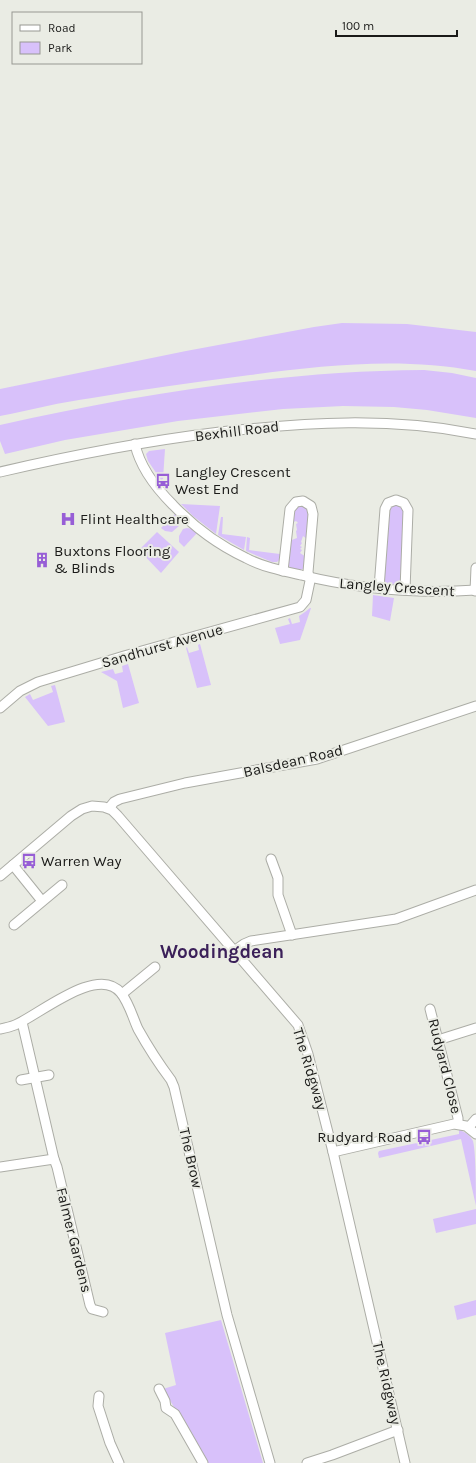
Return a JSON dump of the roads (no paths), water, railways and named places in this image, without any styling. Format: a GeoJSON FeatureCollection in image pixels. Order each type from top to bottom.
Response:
{"type":"FeatureCollection","features":[{"type":"Feature","properties":{"kind":"street","name":"Bexhill Road"},"geometry":{"type":"LineString","coordinates":[[0,472],[135,444],[243,429],[288,425],[337,422],[374,422],[410,424],[476,434]]}},
{"type":"Feature","properties":{"kind":"street","name":"Langley Crescent"},"geometry":{"type":"LineString","coordinates":[[135,444],[140,462],[155,485],[178,510],[198,529],[224,547],[247,559],[283,571],[344,585],[429,591],[476,590]]}},
{"type":"Feature","properties":{"kind":"street"},"geometry":{"type":"LineString","coordinates":[[379,588],[384,509],[388,502],[396,500],[404,503],[408,510],[405,590]]}},
{"type":"Feature","properties":{"kind":"street","name":"Sandhurst Avenue"},"geometry":{"type":"LineString","coordinates":[[0,708],[20,691],[38,682],[124,656],[297,608],[302,605],[306,600],[310,578],[308,572],[313,512],[310,506],[303,501],[295,503],[290,509],[283,571]]}},
{"type":"Feature","properties":{"kind":"street"},"geometry":{"type":"LineString","coordinates":[[476,568],[476,590]]}},
{"type":"Feature","properties":{"kind":"street","name":"Balsdean Road"},"geometry":{"type":"LineString","coordinates":[[109,808],[114,802],[120,799],[161,788],[317,759],[476,706]]}},
{"type":"Feature","properties":{"kind":"street"},"geometry":{"type":"LineString","coordinates":[[0,876],[76,812],[92,806],[109,808]]}},
{"type":"Feature","properties":{"kind":"street","name":"The Ridgway"},"geometry":{"type":"LineString","coordinates":[[109,808],[118,816],[298,1025],[308,1054],[333,1152],[405,1463]]}},
{"type":"Feature","properties":{"kind":"street"},"geometry":{"type":"LineString","coordinates":[[271,859],[271,870],[278,878],[278,895],[292,934]]}},
{"type":"Feature","properties":{"kind":"street"},"geometry":{"type":"LineString","coordinates":[[13,865],[42,901]]}},
{"type":"Feature","properties":{"kind":"street"},"geometry":{"type":"LineString","coordinates":[[14,925],[62,885]]}},
{"type":"Feature","properties":{"kind":"street"},"geometry":{"type":"LineString","coordinates":[[234,951],[251,941],[396,919],[476,890]]}},
{"type":"Feature","properties":{"kind":"street"},"geometry":{"type":"LineString","coordinates":[[0,1029],[14,1026],[75,991],[94,985],[110,985],[122,994],[155,967]]}},
{"type":"Feature","properties":{"kind":"street","name":"The Brow"},"geometry":{"type":"LineString","coordinates":[[122,994],[146,1043],[174,1086],[227,1316],[270,1463]]}},
{"type":"Feature","properties":{"kind":"street","name":"Rudyard Close"},"geometry":{"type":"LineString","coordinates":[[430,1009],[458,1118],[458,1124]]}},
{"type":"Feature","properties":{"kind":"street","name":"Falmer Gardens"},"geometry":{"type":"LineString","coordinates":[[22,1022],[91,1307],[95,1310],[103,1312]]}},
{"type":"Feature","properties":{"kind":"street"},"geometry":{"type":"LineString","coordinates":[[438,1040],[476,1028]]}},
{"type":"Feature","properties":{"kind":"street"},"geometry":{"type":"LineString","coordinates":[[22,1080],[49,1075]]}},
{"type":"Feature","properties":{"kind":"street"},"geometry":{"type":"LineString","coordinates":[[333,1152],[458,1124],[473,1131],[476,1119]]}},
{"type":"Feature","properties":{"kind":"street"},"geometry":{"type":"LineString","coordinates":[[0,1167],[54,1159]]}},
{"type":"Feature","properties":{"kind":"street"},"geometry":{"type":"LineString","coordinates":[[159,1389],[165,1401],[162,1410],[175,1414],[203,1463]]}},
{"type":"Feature","properties":{"kind":"street"},"geometry":{"type":"LineString","coordinates":[[99,1396],[99,1408],[110,1443],[119,1463]]}},
{"type":"Feature","properties":{"kind":"street"},"geometry":{"type":"LineString","coordinates":[[307,1463],[398,1430]]}},
{"type":"Feature","properties":{"kind":"place","name":"Langley Crescent West End"},"geometry":{"type":"Point","coordinates":[163,481]}},
{"type":"Feature","properties":{"kind":"place","name":"Flint Healthcare"},"geometry":{"type":"Point","coordinates":[68,519]}},
{"type":"Feature","properties":{"kind":"place","name":"Buxtons Flooring & Blinds"},"geometry":{"type":"Point","coordinates":[42,560]}},
{"type":"Feature","properties":{"kind":"place","name":"Warren Way"},"geometry":{"type":"Point","coordinates":[29,861]}},
{"type":"Feature","properties":{"kind":"place","name":"Rudyard Road"},"geometry":{"type":"Point","coordinates":[424,1137]}},
{"type":"Feature","properties":{"kind":"district","name":"Woodingdean"},"geometry":{"type":"Point","coordinates":[222,952]}}]}
